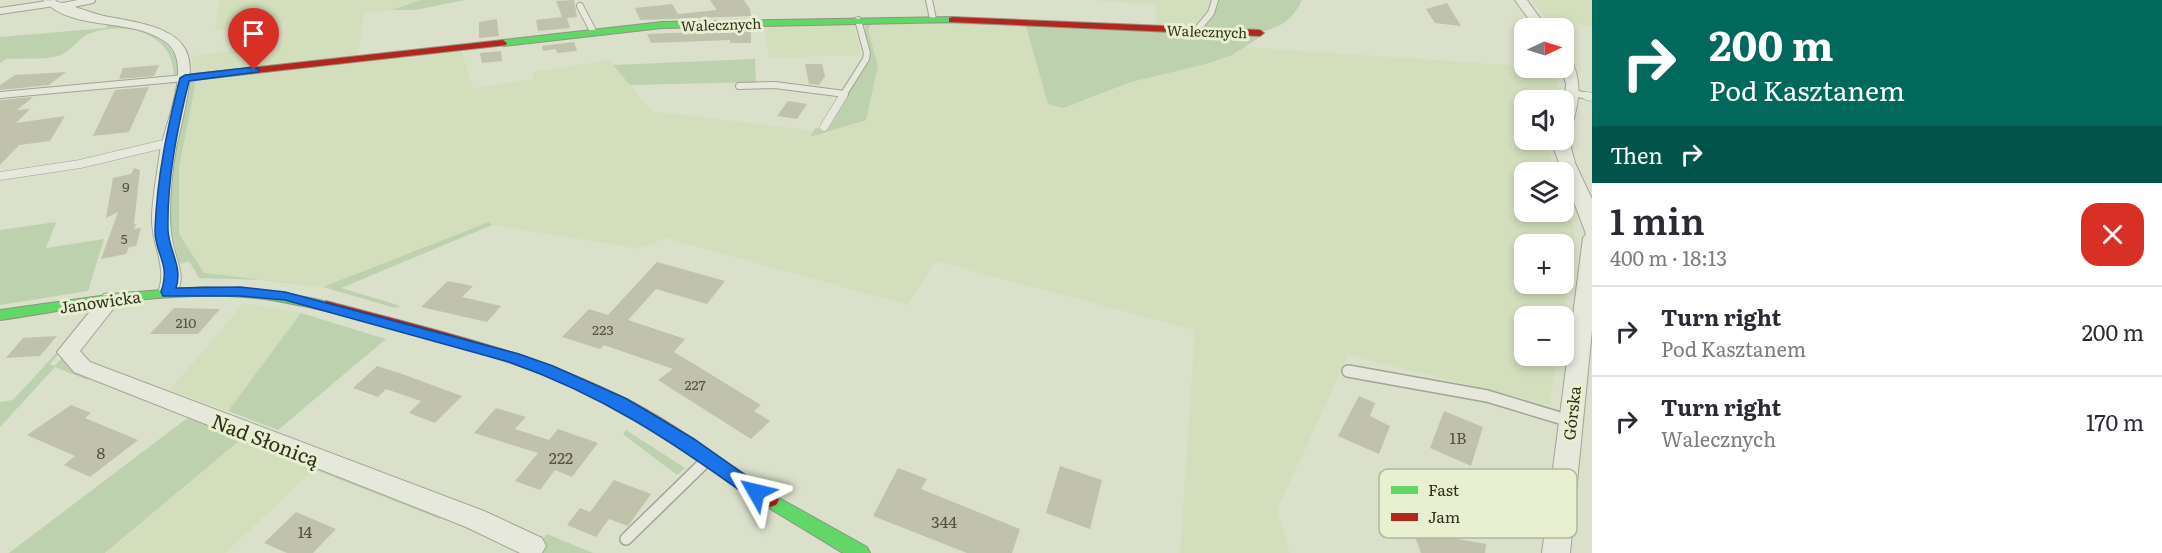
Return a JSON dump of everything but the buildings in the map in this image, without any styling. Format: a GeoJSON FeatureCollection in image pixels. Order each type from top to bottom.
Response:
{"type":"FeatureCollection","features":[{"type":"Feature","properties":{"kind":"street"},"geometry":{"type":"LineString","coordinates":[[1521,0],[1534,18]]}},
{"type":"Feature","properties":{"kind":"street"},"geometry":{"type":"LineString","coordinates":[[54,3],[168,38],[184,56],[185,78],[168,143],[162,234],[173,276],[168,292]]}},
{"type":"Feature","properties":{"kind":"street","name":"Walecznych"},"geometry":{"type":"LineString","coordinates":[[185,78],[592,31],[662,26],[933,19],[1260,33]]}},
{"type":"Feature","properties":{"kind":"street"},"geometry":{"type":"LineString","coordinates":[[1562,150],[1564,160],[1591,217],[1592,230]]}},
{"type":"Feature","properties":{"kind":"street","name":"Górska"},"geometry":{"type":"LineString","coordinates":[[1565,469],[1592,238]]}},
{"type":"Feature","properties":{"kind":"street","name":"Janowicka"},"geometry":{"type":"LineString","coordinates":[[0,315],[168,292],[240,291],[285,296],[514,358],[548,370],[621,403],[709,458],[756,492],[860,553]]}},
{"type":"Feature","properties":{"kind":"street","name":"Nad Słonicą"},"geometry":{"type":"LineString","coordinates":[[111,299],[68,352],[82,367],[475,519],[532,546]]}},
{"type":"Feature","properties":{"kind":"street","name":"Górska"},"geometry":{"type":"LineString","coordinates":[[1556,553],[1558,538]]}},
{"type":"Feature","properties":{"kind":"lane"},"geometry":{"type":"LineString","coordinates":[[0,11],[92,0]]}},
{"type":"Feature","properties":{"kind":"lane"},"geometry":{"type":"LineString","coordinates":[[929,0],[933,19]]}},
{"type":"Feature","properties":{"kind":"lane"},"geometry":{"type":"LineString","coordinates":[[1196,31],[1211,13],[1215,0]]}},
{"type":"Feature","properties":{"kind":"lane"},"geometry":{"type":"LineString","coordinates":[[580,6],[592,31]]}},
{"type":"Feature","properties":{"kind":"lane"},"geometry":{"type":"LineString","coordinates":[[824,127],[866,59],[867,53],[858,20]]}},
{"type":"Feature","properties":{"kind":"lane"},"geometry":{"type":"LineString","coordinates":[[0,95],[185,78]]}},
{"type":"Feature","properties":{"kind":"lane"},"geometry":{"type":"LineString","coordinates":[[739,86],[775,85],[845,94]]}},
{"type":"Feature","properties":{"kind":"lane"},"geometry":{"type":"LineString","coordinates":[[1574,93],[1592,97]]}},
{"type":"Feature","properties":{"kind":"lane"},"geometry":{"type":"LineString","coordinates":[[0,176],[80,164],[168,143]]}},
{"type":"Feature","properties":{"kind":"lane"},"geometry":{"type":"LineString","coordinates":[[1348,371],[1487,396],[1570,421]]}},
{"type":"Feature","properties":{"kind":"lane"},"geometry":{"type":"LineString","coordinates":[[626,539],[709,458]]}},
{"type":"Feature","properties":{"kind":"green space"},"geometry":{"type":"Polygon","coordinates":[[[220,0],[420,0],[392,10],[364,13],[358,56],[193,74],[192,56],[283,44],[286,22],[215,30],[220,0]]]}},
{"type":"Feature","properties":{"kind":"green space"},"geometry":{"type":"Polygon","coordinates":[[[420,0],[465,0],[415,10],[392,10],[420,0]]]}},
{"type":"Feature","properties":{"kind":"green space"},"geometry":{"type":"Polygon","coordinates":[[[1090,0],[1213,0],[1209,12],[1194,30],[1155,28],[1157,5],[1090,0]]]}},
{"type":"Feature","properties":{"kind":"green space"},"geometry":{"type":"Polygon","coordinates":[[[1218,0],[1302,0],[1294,14],[1284,23],[1272,29],[1259,32],[1201,30],[1213,13],[1218,0]]]}},
{"type":"Feature","properties":{"kind":"green space"},"geometry":{"type":"Polygon","coordinates":[[[1532,0],[1592,0],[1592,27],[1574,24],[1574,18],[1546,18],[1532,0]]]}},
{"type":"Feature","properties":{"kind":"green space"},"geometry":{"type":"Polygon","coordinates":[[[96,20],[150,34],[162,41],[171,49],[177,60],[179,75],[171,78],[174,76],[172,61],[166,49],[157,40],[133,30],[119,29],[91,33],[56,57],[6,59],[0,63],[0,37],[106,28],[107,25],[89,21],[96,20]]]}},
{"type":"Feature","properties":{"kind":"green space"},"geometry":{"type":"Polygon","coordinates":[[[872,21],[933,21],[1254,34],[1260,37],[1232,55],[1206,64],[1131,82],[1063,108],[1048,104],[1026,26],[872,22],[868,30],[878,66],[866,120],[810,137],[815,128],[826,129],[870,60],[864,23],[872,21]]]}},
{"type":"Feature","properties":{"kind":"green space"},"geometry":{"type":"Polygon","coordinates":[[[848,22],[854,27],[861,55],[769,58],[764,24],[848,22]]]}},
{"type":"Feature","properties":{"kind":"green space"},"geometry":{"type":"Polygon","coordinates":[[[872,22],[1026,26],[1048,103],[1089,99],[1131,82],[1206,64],[1244,47],[1514,65],[1514,78],[1556,78],[1557,90],[1514,90],[1514,150],[1548,150],[1553,162],[1514,162],[1514,222],[1572,222],[1575,233],[1574,240],[1574,234],[1514,234],[1514,294],[1566,294],[1564,306],[1514,306],[1514,366],[1556,366],[1550,405],[1348,355],[1277,510],[1290,553],[1180,553],[1195,330],[935,261],[908,305],[666,238],[634,249],[492,225],[489,222],[323,287],[204,273],[179,235],[179,167],[196,80],[461,49],[473,88],[534,79],[532,72],[610,60],[651,111],[814,131],[810,137],[814,138],[878,66],[868,30],[872,22]]]}},
{"type":"Feature","properties":{"kind":"green space"},"geometry":{"type":"Polygon","coordinates":[[[755,59],[756,82],[630,85],[613,65],[755,59]]]}},
{"type":"Feature","properties":{"kind":"green space"},"geometry":{"type":"Polygon","coordinates":[[[190,81],[196,81],[179,167],[179,234],[204,273],[263,280],[199,278],[189,261],[180,264],[174,242],[170,195],[179,126],[190,81]]]}},
{"type":"Feature","properties":{"kind":"green space"},"geometry":{"type":"Polygon","coordinates":[[[56,222],[46,248],[104,239],[88,291],[0,305],[0,230],[56,222]]]}},
{"type":"Feature","properties":{"kind":"green space"},"geometry":{"type":"Polygon","coordinates":[[[489,222],[492,225],[341,288],[401,306],[395,308],[323,287],[489,222]]]}},
{"type":"Feature","properties":{"kind":"green space"},"geometry":{"type":"Polygon","coordinates":[[[244,303],[301,313],[228,411],[170,390],[244,303]]]}},
{"type":"Feature","properties":{"kind":"green space"},"geometry":{"type":"Polygon","coordinates":[[[301,313],[386,339],[278,430],[228,411],[301,313]]]}},
{"type":"Feature","properties":{"kind":"green space"},"geometry":{"type":"Polygon","coordinates":[[[91,315],[50,364],[54,366],[64,356],[64,361],[92,377],[87,380],[55,367],[0,427],[0,402],[13,400],[91,315]]]}},
{"type":"Feature","properties":{"kind":"green space"},"geometry":{"type":"Polygon","coordinates":[[[190,416],[440,514],[440,519],[240,440],[105,553],[9,553],[190,416]]]}},
{"type":"Feature","properties":{"kind":"green space"},"geometry":{"type":"Polygon","coordinates":[[[626,430],[685,468],[677,475],[623,434],[626,430]]]}},
{"type":"Feature","properties":{"kind":"green space"},"geometry":{"type":"Polygon","coordinates":[[[240,440],[314,469],[225,553],[106,553],[240,440]]]}},
{"type":"Feature","properties":{"kind":"green space"},"geometry":{"type":"Polygon","coordinates":[[[547,534],[593,553],[536,553],[545,545],[543,539],[547,534]]]}},
{"type":"Feature","properties":{"kind":"traffic: fast"},"geometry":{"type":"LineString","coordinates":[[503,43],[662,25],[952,20]]}},
{"type":"Feature","properties":{"kind":"traffic: fast"},"geometry":{"type":"LineString","coordinates":[[0,315],[122,298],[204,292],[285,297],[326,306]]}},
{"type":"Feature","properties":{"kind":"traffic: fast"},"geometry":{"type":"LineString","coordinates":[[770,500],[860,553]]}},
{"type":"Feature","properties":{"kind":"traffic: jam"},"geometry":{"type":"LineString","coordinates":[[952,20],[1260,33]]}},
{"type":"Feature","properties":{"kind":"traffic: jam"},"geometry":{"type":"LineString","coordinates":[[185,78],[503,43]]}},
{"type":"Feature","properties":{"kind":"traffic: jam"},"geometry":{"type":"LineString","coordinates":[[326,306],[476,346],[586,386],[659,425],[770,500]]}},
{"type":"Feature","properties":{"kind":"route"},"geometry":{"type":"LineString","coordinates":[[254,70],[185,78],[168,143],[162,210],[164,246],[173,276],[168,292],[240,291],[285,296],[514,358],[589,387],[621,403],[688,443],[756,492]]}}]}
